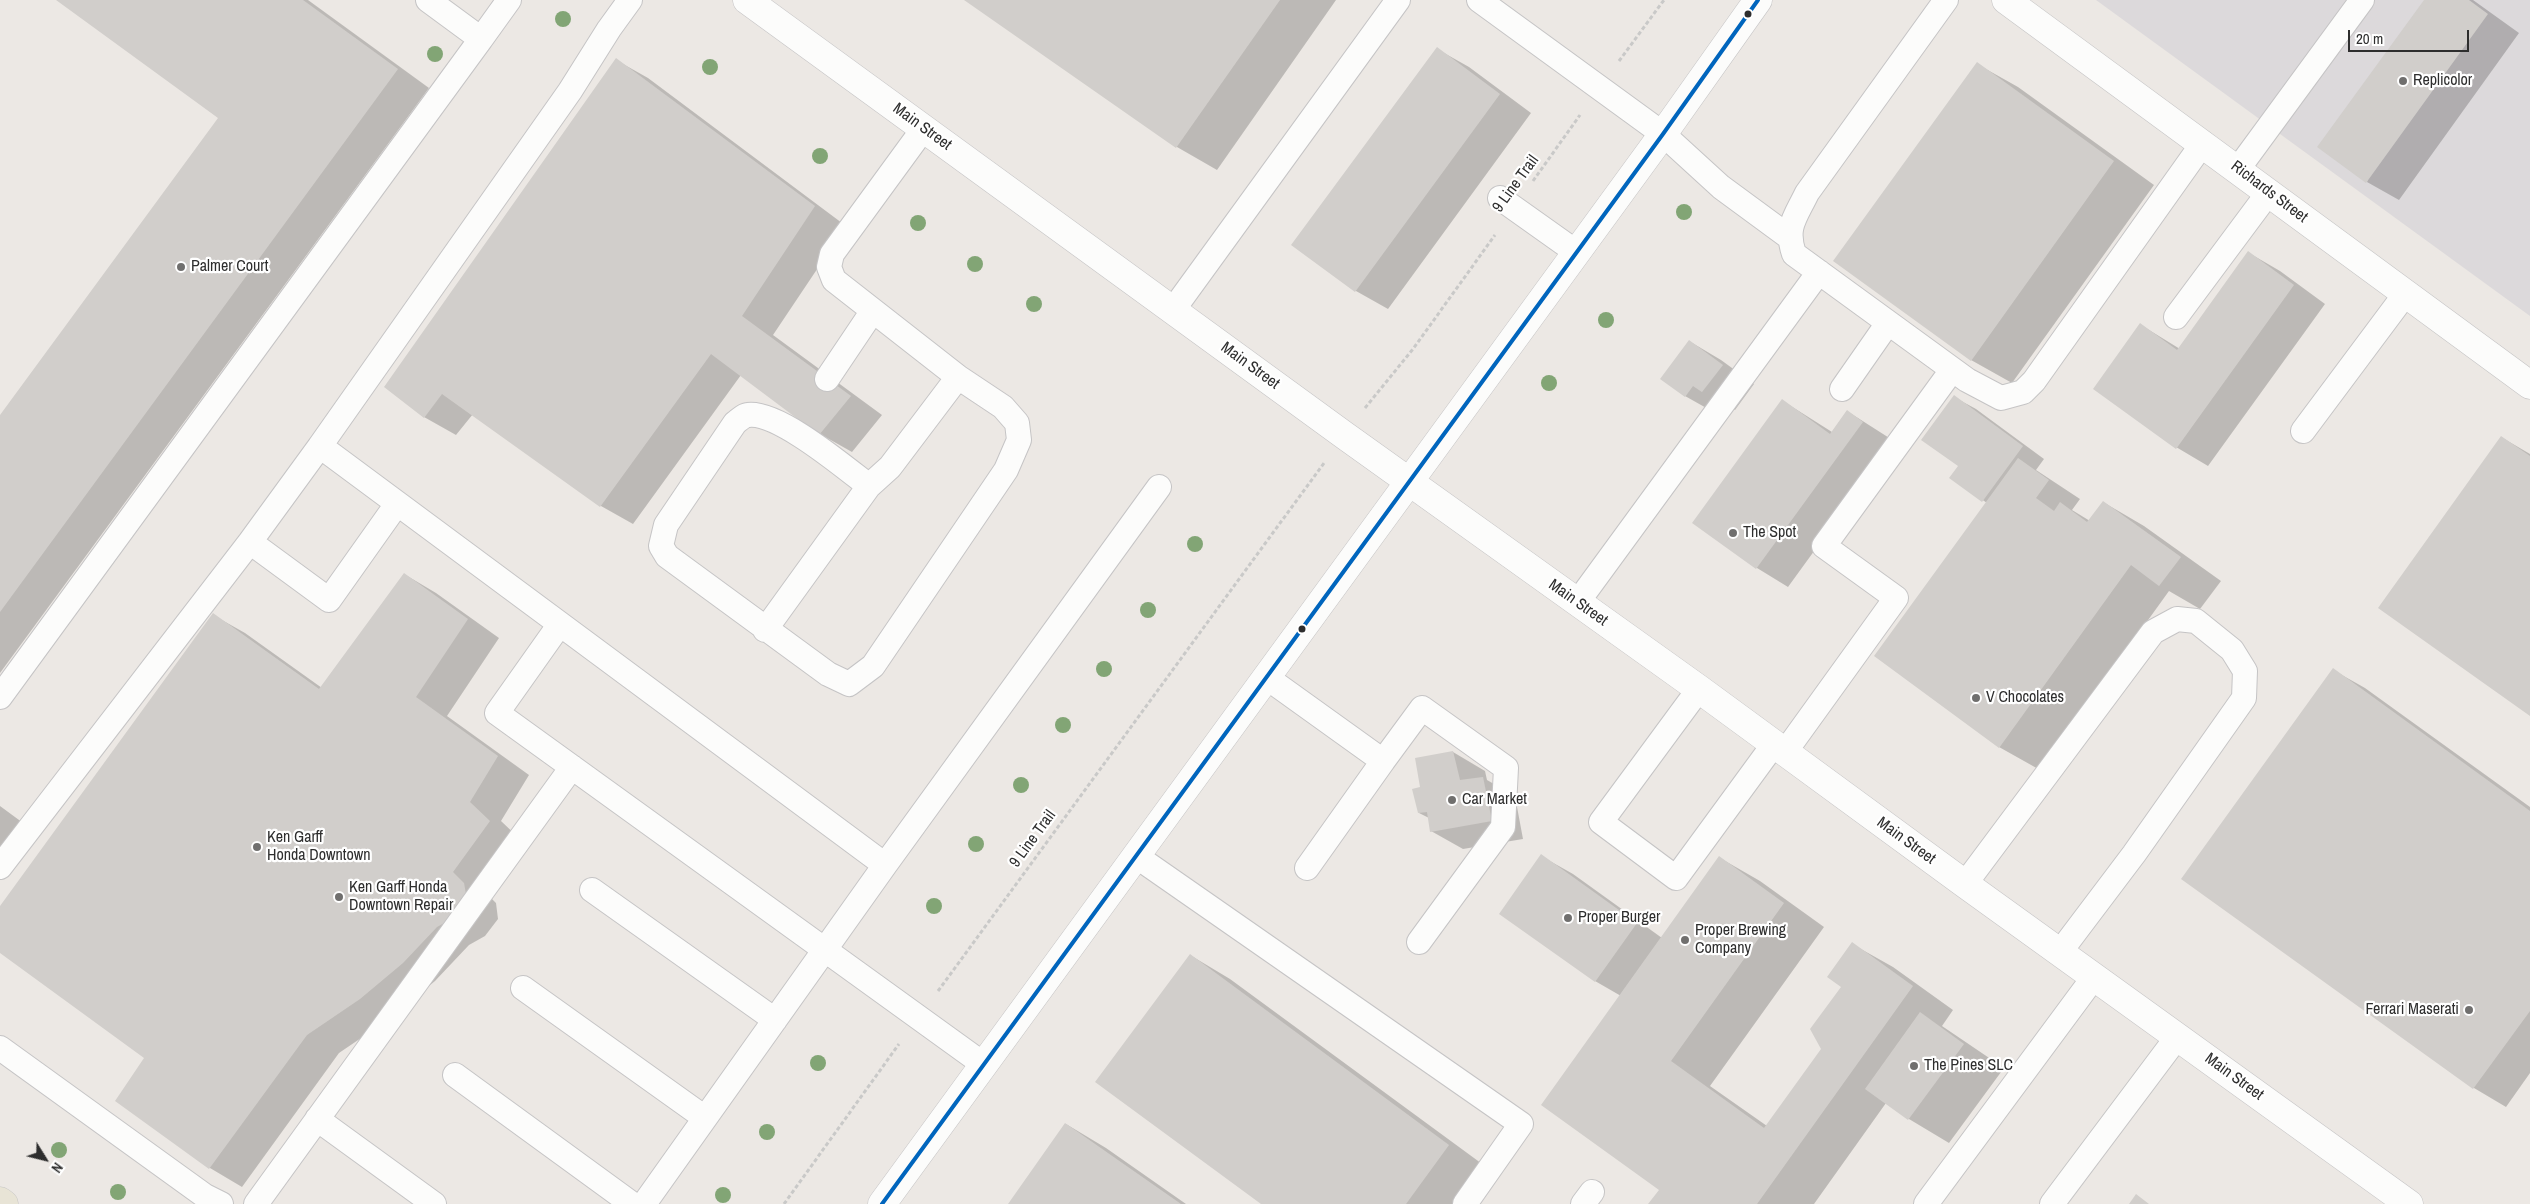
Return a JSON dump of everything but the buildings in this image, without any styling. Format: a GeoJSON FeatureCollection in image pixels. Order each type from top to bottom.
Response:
{"type":"FeatureCollection","features":[{"type":"Feature","properties":{"kind":"main road"},"geometry":{"type":"LineString","coordinates":[[0,1201],[4,1204]]}},
{"type":"Feature","properties":{"kind":"street","name":"Main Street"},"geometry":{"type":"LineString","coordinates":[[747,0],[1408,481],[1699,689],[1965,884],[2409,1204]]}},
{"type":"Feature","properties":{"kind":"street"},"geometry":{"type":"LineString","coordinates":[[882,1204],[1663,134],[1758,0]]}},
{"type":"Feature","properties":{"kind":"street","name":"Richards Street"},"geometry":{"type":"LineString","coordinates":[[2006,0],[2530,385]]}},
{"type":"Feature","properties":{"kind":"lane"},"geometry":{"type":"LineString","coordinates":[[428,0],[481,39]]}},
{"type":"Feature","properties":{"kind":"lane"},"geometry":{"type":"LineString","coordinates":[[0,697],[509,0]]}},
{"type":"Feature","properties":{"kind":"lane"},"geometry":{"type":"LineString","coordinates":[[0,867],[250,542],[320,446],[570,91],[609,28],[630,0]]}},
{"type":"Feature","properties":{"kind":"lane"},"geometry":{"type":"LineString","coordinates":[[1173,310],[1398,0]]}},
{"type":"Feature","properties":{"kind":"lane"},"geometry":{"type":"LineString","coordinates":[[1479,0],[1663,134],[1721,187],[1788,237],[1794,254],[1952,370],[2001,398],[2023,392],[2034,380],[2203,143]]}},
{"type":"Feature","properties":{"kind":"lane"},"geometry":{"type":"LineString","coordinates":[[1788,237],[1794,219],[1807,193],[1946,0]]}},
{"type":"Feature","properties":{"kind":"lane"},"geometry":{"type":"LineString","coordinates":[[2238,169],[2362,0]]}},
{"type":"Feature","properties":{"kind":"lane"},"geometry":{"type":"LineString","coordinates":[[870,486],[795,425],[766,416],[747,415],[735,423],[666,525],[662,546],[667,556],[765,630],[828,674],[849,684],[872,666],[1006,470],[1019,440],[1018,424],[1003,407],[958,377],[872,312],[834,280],[830,267],[832,254],[924,128]]}},
{"type":"Feature","properties":{"kind":"lane"},"geometry":{"type":"LineString","coordinates":[[2176,317],[2269,192]]}},
{"type":"Feature","properties":{"kind":"lane"},"geometry":{"type":"LineString","coordinates":[[1507,203],[1576,252]]}},
{"type":"Feature","properties":{"kind":"lane"},"geometry":{"type":"LineString","coordinates":[[1577,603],[1819,272]]}},
{"type":"Feature","properties":{"kind":"lane"},"geometry":{"type":"LineString","coordinates":[[2303,431],[2406,293]]}},
{"type":"Feature","properties":{"kind":"lane"},"geometry":{"type":"LineString","coordinates":[[827,379],[872,312]]}},
{"type":"Feature","properties":{"kind":"lane"},"geometry":{"type":"LineString","coordinates":[[1842,389],[1888,323]]}},
{"type":"Feature","properties":{"kind":"lane"},"geometry":{"type":"LineString","coordinates":[[1699,689],[1601,822],[1676,878],[1896,598],[1824,546],[1952,370]]}},
{"type":"Feature","properties":{"kind":"lane"},"geometry":{"type":"LineString","coordinates":[[765,630],[870,486],[890,467],[958,377]]}},
{"type":"Feature","properties":{"kind":"lane"},"geometry":{"type":"LineString","coordinates":[[320,446],[885,865]]}},
{"type":"Feature","properties":{"kind":"lane"},"geometry":{"type":"LineString","coordinates":[[644,1204],[885,865],[1159,487]]}},
{"type":"Feature","properties":{"kind":"lane"},"geometry":{"type":"LineString","coordinates":[[250,542],[329,600],[397,504]]}},
{"type":"Feature","properties":{"kind":"lane"},"geometry":{"type":"LineString","coordinates":[[1965,884],[2154,632],[2177,619],[2196,621],[2232,650],[2245,671],[2244,698],[2134,854],[2060,952]]}},
{"type":"Feature","properties":{"kind":"lane"},"geometry":{"type":"LineString","coordinates":[[560,624],[497,713],[983,1064]]}},
{"type":"Feature","properties":{"kind":"lane"},"geometry":{"type":"LineString","coordinates":[[1266,677],[1383,761]]}},
{"type":"Feature","properties":{"kind":"lane"},"geometry":{"type":"LineString","coordinates":[[1307,868],[1422,708],[1506,768],[1503,826],[1419,942]]}},
{"type":"Feature","properties":{"kind":"lane"},"geometry":{"type":"LineString","coordinates":[[256,1204],[572,767]]}},
{"type":"Feature","properties":{"kind":"lane"},"geometry":{"type":"LineString","coordinates":[[1136,856],[1521,1124],[1465,1204]]}},
{"type":"Feature","properties":{"kind":"lane"},"geometry":{"type":"LineString","coordinates":[[592,890],[775,1020]]}},
{"type":"Feature","properties":{"kind":"lane"},"geometry":{"type":"LineString","coordinates":[[1926,1204],[2094,977]]}},
{"type":"Feature","properties":{"kind":"lane"},"geometry":{"type":"LineString","coordinates":[[523,988],[705,1118]]}},
{"type":"Feature","properties":{"kind":"lane"},"geometry":{"type":"LineString","coordinates":[[2052,1204],[2178,1036]]}},
{"type":"Feature","properties":{"kind":"lane"},"geometry":{"type":"LineString","coordinates":[[0,1048],[205,1196],[221,1204]]}},
{"type":"Feature","properties":{"kind":"lane"},"geometry":{"type":"LineString","coordinates":[[455,1075],[632,1204]]}},
{"type":"Feature","properties":{"kind":"lane"},"geometry":{"type":"LineString","coordinates":[[317,1119],[434,1204]]}},
{"type":"Feature","properties":{"kind":"path","name":"9 Line Trail"},"geometry":{"type":"LineString","coordinates":[[1386,380],[1413,349],[1507,203],[1600,88],[1664,0]]}},
{"type":"Feature","properties":{"kind":"path","name":"9 Line Trail"},"geometry":{"type":"LineString","coordinates":[[784,1204],[1304,490]]}},
{"type":"Feature","properties":{"kind":"shaded area"},"geometry":{"type":"Polygon","coordinates":[[[2096,0],[2530,0],[2530,316],[2096,0]]]}},
{"type":"Feature","properties":{"kind":"transit line"},"geometry":{"type":"LineString","coordinates":[[882,1204],[1663,134],[1758,0]]}},
{"type":"Feature","properties":{"kind":"place","name":"Replicolor"},"geometry":{"type":"Point","coordinates":[2403,81]}},
{"type":"Feature","properties":{"kind":"place","name":"Palmer Court"},"geometry":{"type":"Point","coordinates":[181,267]}},
{"type":"Feature","properties":{"kind":"place","name":"The Spot"},"geometry":{"type":"Point","coordinates":[1733,533]}},
{"type":"Feature","properties":{"kind":"place","name":"V Chocolates"},"geometry":{"type":"Point","coordinates":[1976,698]}},
{"type":"Feature","properties":{"kind":"place","name":"Car Market"},"geometry":{"type":"Point","coordinates":[1452,800]}},
{"type":"Feature","properties":{"kind":"place","name":"Ken Garff Honda Downtown"},"geometry":{"type":"Point","coordinates":[257,847]}},
{"type":"Feature","properties":{"kind":"place","name":"Ken Garff Honda Downtown Repair"},"geometry":{"type":"Point","coordinates":[339,897]}},
{"type":"Feature","properties":{"kind":"place","name":"Proper Burger"},"geometry":{"type":"Point","coordinates":[1568,918]}},
{"type":"Feature","properties":{"kind":"place","name":"Proper Brewing Company"},"geometry":{"type":"Point","coordinates":[1685,940]}},
{"type":"Feature","properties":{"kind":"place","name":"Ferrari Maserati"},"geometry":{"type":"Point","coordinates":[2469,1010]}},
{"type":"Feature","properties":{"kind":"place","name":"The Pines SLC"},"geometry":{"type":"Point","coordinates":[1914,1066]}}]}
